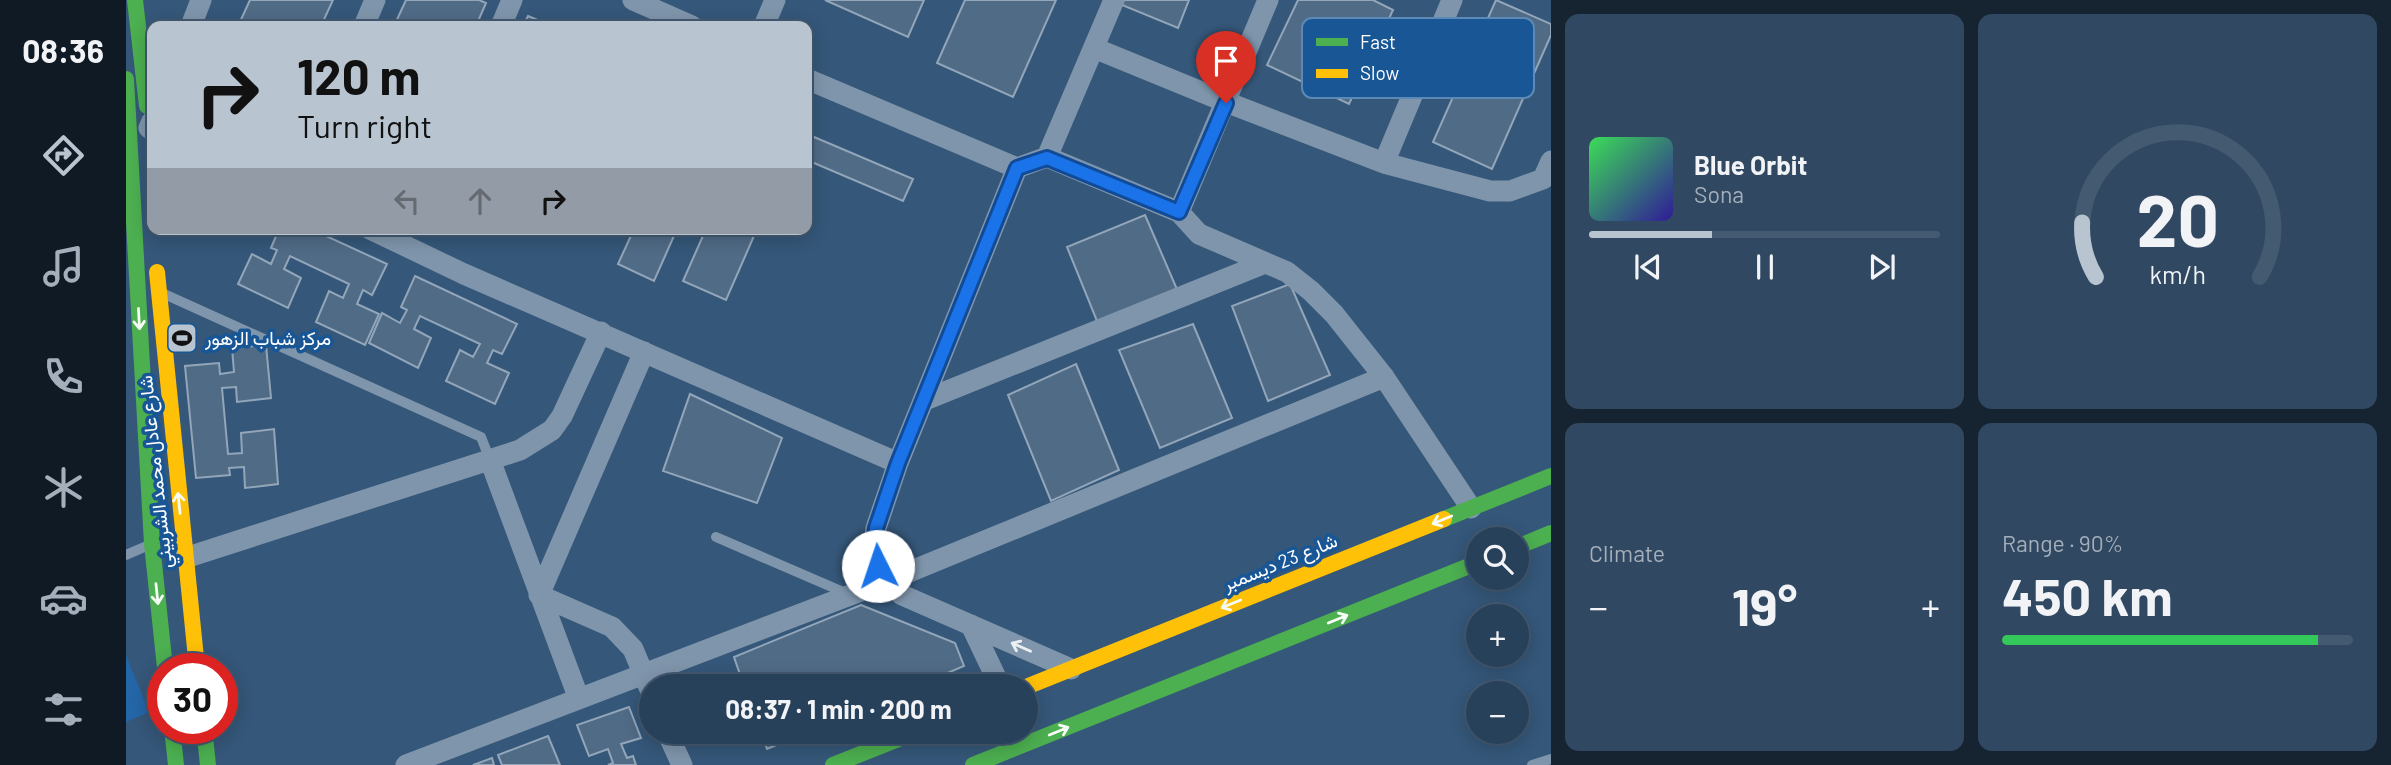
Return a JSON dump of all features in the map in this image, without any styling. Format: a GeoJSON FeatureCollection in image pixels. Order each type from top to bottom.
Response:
{"type":"FeatureCollection","features":[{"type":"Feature","properties":{"kind":"main road"},"geometry":{"type":"LineString","coordinates":[[135,0],[147,98]]}},
{"type":"Feature","properties":{"kind":"main road","name":"شارع عادل محمد الشربيني"},"geometry":{"type":"LineString","coordinates":[[126,79],[152,544],[163,653]]}},
{"type":"Feature","properties":{"kind":"main road","name":"شارع عادل محمد الشربيني"},"geometry":{"type":"LineString","coordinates":[[156,254],[195,653]]}},
{"type":"Feature","properties":{"kind":"main road","name":"شارع 23 ديسمبر"},"geometry":{"type":"LineString","coordinates":[[1038,682],[1281,592],[1471,508],[1551,476]]}},
{"type":"Feature","properties":{"kind":"main road"},"geometry":{"type":"LineString","coordinates":[[1529,542],[1551,533]]}},
{"type":"Feature","properties":{"kind":"main road"},"geometry":{"type":"LineString","coordinates":[[973,765],[1293,630],[1466,567]]}},
{"type":"Feature","properties":{"kind":"main road"},"geometry":{"type":"LineString","coordinates":[[174,744],[176,765]]}},
{"type":"Feature","properties":{"kind":"main road"},"geometry":{"type":"LineString","coordinates":[[206,744],[208,765]]}},
{"type":"Feature","properties":{"kind":"main road"},"geometry":{"type":"LineString","coordinates":[[833,765],[886,744]]}},
{"type":"Feature","properties":{"kind":"street"},"geometry":{"type":"LineString","coordinates":[[193,21],[201,0]]}},
{"type":"Feature","properties":{"kind":"street"},"geometry":{"type":"LineString","coordinates":[[365,21],[375,0]]}},
{"type":"Feature","properties":{"kind":"street"},"geometry":{"type":"LineString","coordinates":[[503,21],[512,0]]}},
{"type":"Feature","properties":{"kind":"street"},"geometry":{"type":"LineString","coordinates":[[633,0],[668,6],[686,21]]}},
{"type":"Feature","properties":{"kind":"street"},"geometry":{"type":"LineString","coordinates":[[766,21],[775,0]]}},
{"type":"Feature","properties":{"kind":"street"},"geometry":{"type":"LineString","coordinates":[[1047,158],[1114,0]]}},
{"type":"Feature","properties":{"kind":"street"},"geometry":{"type":"LineString","coordinates":[[1179,212],[1268,0]]}},
{"type":"Feature","properties":{"kind":"street"},"geometry":{"type":"LineString","coordinates":[[1444,18],[1452,0]]}},
{"type":"Feature","properties":{"kind":"street"},"geometry":{"type":"LineString","coordinates":[[1094,48],[1226,103],[1384,163],[1490,191],[1510,191],[1543,179],[1551,161]]}},
{"type":"Feature","properties":{"kind":"street"},"geometry":{"type":"LineString","coordinates":[[812,81],[1017,168],[1047,158],[1179,212],[1199,234],[1287,272],[1334,314],[1384,377],[1471,508]]}},
{"type":"Feature","properties":{"kind":"street"},"geometry":{"type":"LineString","coordinates":[[1384,163],[1411,98]]}},
{"type":"Feature","properties":{"kind":"street"},"geometry":{"type":"LineString","coordinates":[[1017,168],[898,463],[876,528],[874,546],[878,566],[887,581],[902,596],[1071,669]]}},
{"type":"Feature","properties":{"kind":"street"},"geometry":{"type":"LineString","coordinates":[[409,237],[464,274],[898,463]]}},
{"type":"Feature","properties":{"kind":"street"},"geometry":{"type":"LineString","coordinates":[[925,400],[1265,262]]}},
{"type":"Feature","properties":{"kind":"street"},"geometry":{"type":"LineString","coordinates":[[185,558],[520,450],[552,430],[562,416],[601,332]]}},
{"type":"Feature","properties":{"kind":"street"},"geometry":{"type":"LineString","coordinates":[[539,595],[644,352]]}},
{"type":"Feature","properties":{"kind":"street"},"geometry":{"type":"LineString","coordinates":[[668,674],[851,595],[1384,377]]}},
{"type":"Feature","properties":{"kind":"street"},"geometry":{"type":"LineString","coordinates":[[489,460],[579,699]]}},
{"type":"Feature","properties":{"kind":"street"},"geometry":{"type":"LineString","coordinates":[[539,595],[612,627],[633,649],[643,674]]}},
{"type":"Feature","properties":{"kind":"street"},"geometry":{"type":"LineString","coordinates":[[971,625],[994,674]]}},
{"type":"Feature","properties":{"kind":"street"},"geometry":{"type":"LineString","coordinates":[[406,765],[579,699],[639,685]]}},
{"type":"Feature","properties":{"kind":"street"},"geometry":{"type":"LineString","coordinates":[[672,744],[681,765]]}},
{"type":"Feature","properties":{"kind":"lane"},"geometry":{"type":"LineString","coordinates":[[158,291],[481,437],[489,460]]}},
{"type":"Feature","properties":{"kind":"lane"},"geometry":{"type":"LineString","coordinates":[[716,537],[851,595]]}},
{"type":"Feature","properties":{"kind":"lane"},"geometry":{"type":"LineString","coordinates":[[126,555],[152,544]]}},
{"type":"Feature","properties":{"kind":"lane"},"geometry":{"type":"LineString","coordinates":[[1532,765],[1551,759]]}},
{"type":"Feature","properties":{"kind":"shaded area"},"geometry":{"type":"Polygon","coordinates":[[[126,655],[147,713],[126,722],[126,655]]]}},
{"type":"Feature","properties":{"kind":"building"},"geometry":{"type":"Polygon","coordinates":[[[250,0],[333,0],[323,21],[240,21],[250,0]]]}},
{"type":"Feature","properties":{"kind":"building"},"geometry":{"type":"Polygon","coordinates":[[[406,0],[479,0],[486,3],[478,21],[396,21],[406,0]]]}},
{"type":"Feature","properties":{"kind":"building"},"geometry":{"type":"Polygon","coordinates":[[[825,0],[924,0],[908,37],[825,0]]]}},
{"type":"Feature","properties":{"kind":"building"},"geometry":{"type":"Polygon","coordinates":[[[965,0],[1056,0],[1013,97],[937,63],[965,0]]]}},
{"type":"Feature","properties":{"kind":"building"},"geometry":{"type":"Polygon","coordinates":[[[1124,0],[1189,0],[1178,28],[1122,5],[1124,0]]]}},
{"type":"Feature","properties":{"kind":"building"},"geometry":{"type":"Polygon","coordinates":[[[1298,0],[1373,0],[1393,10],[1389,18],[1302,18],[1302,82],[1267,65],[1298,0]]]}},
{"type":"Feature","properties":{"kind":"building"},"geometry":{"type":"Polygon","coordinates":[[[1496,0],[1551,24],[1551,35],[1534,74],[1534,18],[1488,18],[1496,0]]]}},
{"type":"Feature","properties":{"kind":"building"},"geometry":{"type":"Polygon","coordinates":[[[528,16],[540,21],[526,21],[528,16]]]}},
{"type":"Feature","properties":{"kind":"building"},"geometry":{"type":"Polygon","coordinates":[[[1336,98],[1352,98],[1349,104],[1336,98]]]}},
{"type":"Feature","properties":{"kind":"building"},"geometry":{"type":"Polygon","coordinates":[[[1453,98],[1523,98],[1492,169],[1433,142],[1453,98]]]}},
{"type":"Feature","properties":{"kind":"building"},"geometry":{"type":"Polygon","coordinates":[[[812,136],[913,179],[903,201],[812,162],[812,136]]]}},
{"type":"Feature","properties":{"kind":"building"},"geometry":{"type":"Polygon","coordinates":[[[1145,215],[1179,294],[1099,326],[1067,247],[1145,215]]]}},
{"type":"Feature","properties":{"kind":"building"},"geometry":{"type":"Polygon","coordinates":[[[276,235],[324,235],[387,264],[372,295],[363,290],[357,304],[379,314],[365,345],[316,322],[329,291],[343,298],[349,284],[290,256],[284,269],[301,278],[288,308],[238,284],[252,254],[271,264],[277,250],[271,248],[276,235]]]}},
{"type":"Feature","properties":{"kind":"building"},"geometry":{"type":"Polygon","coordinates":[[[631,235],[674,235],[654,281],[618,264],[631,235]]]}},
{"type":"Feature","properties":{"kind":"building"},"geometry":{"type":"Polygon","coordinates":[[[703,235],[754,235],[726,300],[683,281],[703,235]]]}},
{"type":"Feature","properties":{"kind":"building"},"geometry":{"type":"Polygon","coordinates":[[[415,276],[517,324],[502,354],[493,350],[487,363],[509,373],[495,404],[446,381],[460,350],[473,357],[480,344],[420,316],[414,329],[431,338],[418,368],[369,343],[382,313],[400,323],[407,310],[401,307],[415,276]]]}},
{"type":"Feature","properties":{"kind":"building"},"geometry":{"type":"Polygon","coordinates":[[[1290,284],[1330,375],[1268,401],[1232,306],[1290,284]]]}},
{"type":"Feature","properties":{"kind":"building"},"geometry":{"type":"Polygon","coordinates":[[[1193,324],[1232,418],[1160,448],[1119,350],[1193,324]]]}},
{"type":"Feature","properties":{"kind":"building"},"geometry":{"type":"Polygon","coordinates":[[[266,345],[271,398],[237,402],[236,387],[222,388],[228,454],[242,453],[241,433],[274,429],[278,484],[245,488],[244,467],[229,468],[230,475],[196,478],[185,366],[219,363],[220,374],[234,372],[232,348],[266,345]]]}},
{"type":"Feature","properties":{"kind":"building"},"geometry":{"type":"Polygon","coordinates":[[[1076,364],[1119,470],[1051,501],[1008,395],[1076,364]]]}},
{"type":"Feature","properties":{"kind":"building"},"geometry":{"type":"Polygon","coordinates":[[[690,394],[782,438],[757,503],[663,471],[690,394]]]}},
{"type":"Feature","properties":{"kind":"building"},"geometry":{"type":"Polygon","coordinates":[[[861,605],[955,643],[964,666],[945,674],[740,674],[734,657],[861,605]]]}},
{"type":"Feature","properties":{"kind":"building"},"geometry":{"type":"Polygon","coordinates":[[[629,707],[639,739],[621,744],[627,758],[633,756],[636,765],[608,765],[613,763],[608,749],[589,756],[577,725],[629,707]]]}},
{"type":"Feature","properties":{"kind":"building"},"geometry":{"type":"Polygon","coordinates":[[[548,736],[560,765],[502,765],[498,755],[548,736]]]}},
{"type":"Feature","properties":{"kind":"building"},"geometry":{"type":"Polygon","coordinates":[[[765,744],[779,744],[767,749],[765,744]]]}},
{"type":"Feature","properties":{"kind":"building"},"geometry":{"type":"Polygon","coordinates":[[[492,758],[494,765],[473,765],[492,758]]]}},
{"type":"Feature","properties":{"kind":"traffic: fast"},"geometry":{"type":"LineString","coordinates":[[135,0],[147,106]]}},
{"type":"Feature","properties":{"kind":"traffic: fast"},"geometry":{"type":"LineString","coordinates":[[126,79],[152,544],[163,653]]}},
{"type":"Feature","properties":{"kind":"traffic: fast"},"geometry":{"type":"LineString","coordinates":[[1444,519],[1551,476]]}},
{"type":"Feature","properties":{"kind":"traffic: fast"},"geometry":{"type":"LineString","coordinates":[[1529,542],[1551,533]]}},
{"type":"Feature","properties":{"kind":"traffic: fast"},"geometry":{"type":"LineString","coordinates":[[973,765],[1466,567]]}},
{"type":"Feature","properties":{"kind":"traffic: fast"},"geometry":{"type":"LineString","coordinates":[[174,744],[176,765]]}},
{"type":"Feature","properties":{"kind":"traffic: fast"},"geometry":{"type":"LineString","coordinates":[[206,744],[208,765]]}},
{"type":"Feature","properties":{"kind":"traffic: fast"},"geometry":{"type":"LineString","coordinates":[[833,765],[886,744]]}},
{"type":"Feature","properties":{"kind":"traffic: slow"},"geometry":{"type":"LineString","coordinates":[[157,272],[195,653]]}},
{"type":"Feature","properties":{"kind":"traffic: slow"},"geometry":{"type":"LineString","coordinates":[[1038,682],[1444,519]]}},
{"type":"Feature","properties":{"kind":"place","name":"مركز شباب الزهور"},"geometry":{"type":"Point","coordinates":[182,338]}},
{"type":"Feature","properties":{"kind":"route"},"geometry":{"type":"LineString","coordinates":[[878,566],[874,546],[876,528],[898,463],[1017,168],[1047,158],[1179,212],[1226,103]]}}]}
